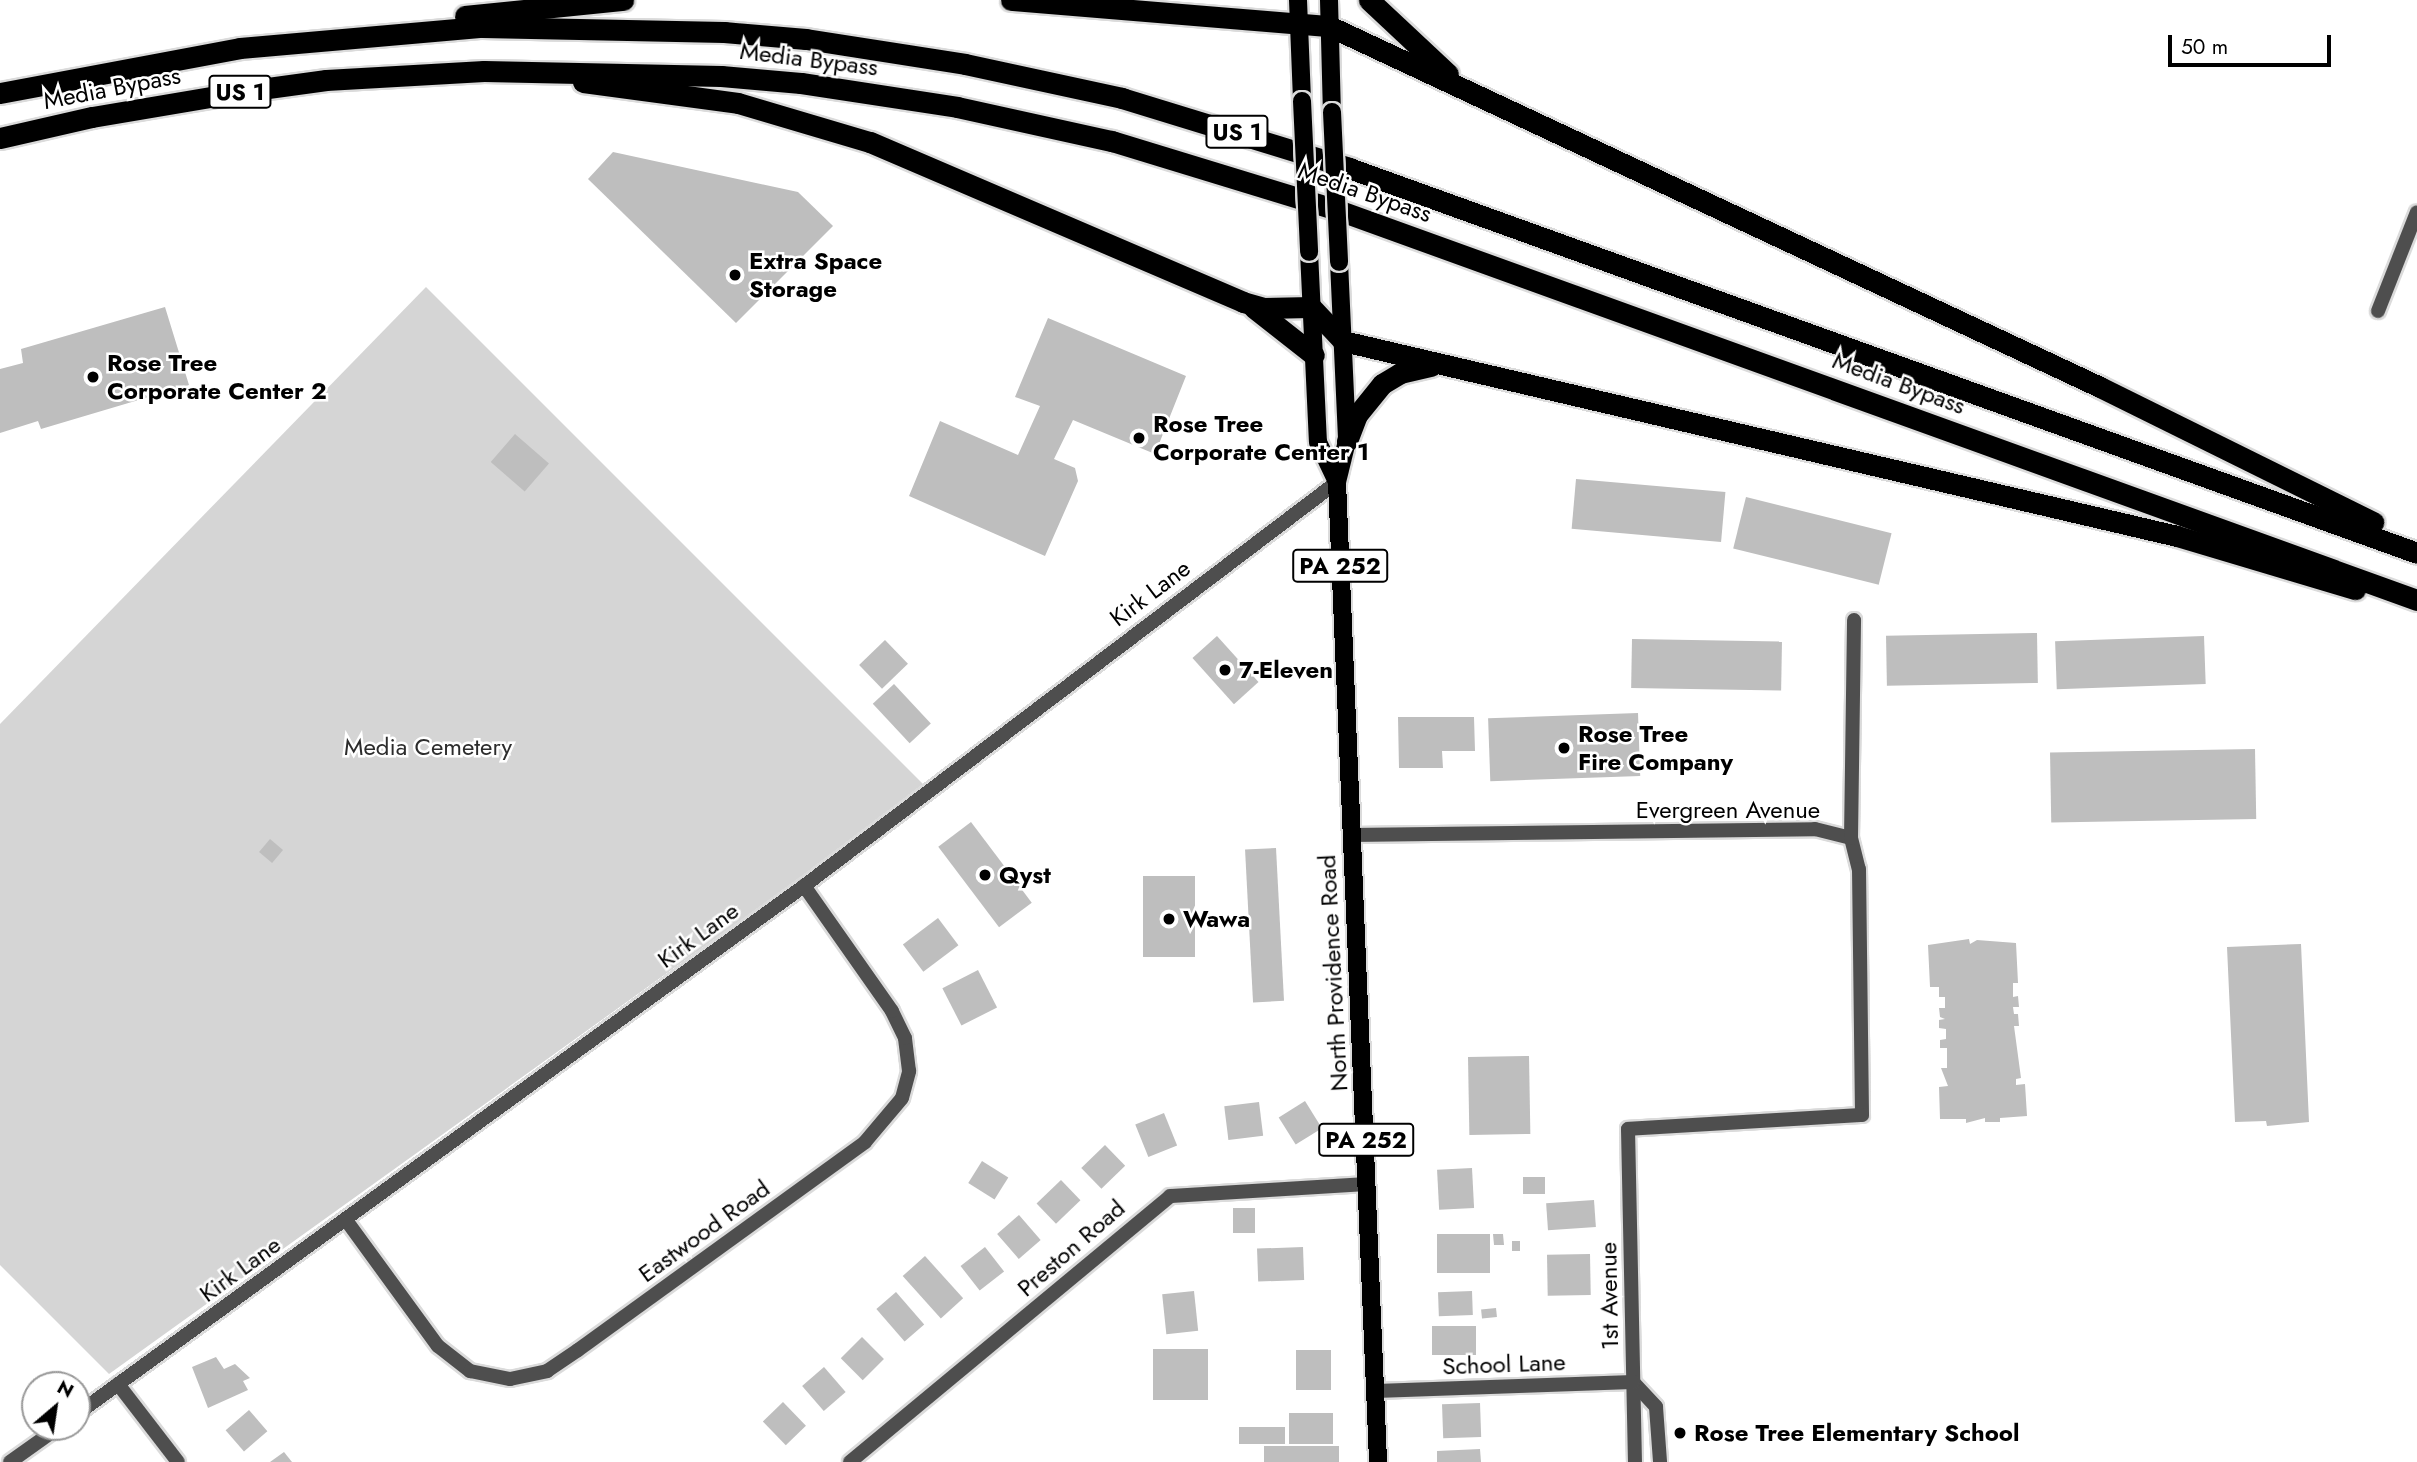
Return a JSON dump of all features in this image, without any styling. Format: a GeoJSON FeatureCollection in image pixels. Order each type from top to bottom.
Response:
{"type":"FeatureCollection","features":[{"type":"Feature","properties":{"kind":"highway"},"geometry":{"type":"LineString","coordinates":[[321,37],[520,8],[623,0]]}},
{"type":"Feature","properties":{"kind":"highway"},"geometry":{"type":"LineString","coordinates":[[1011,0],[1329,26],[1489,104],[2100,387],[2417,544]]}},
{"type":"Feature","properties":{"kind":"highway"},"geometry":{"type":"LineString","coordinates":[[1222,16],[1249,0]]}},
{"type":"Feature","properties":{"kind":"highway"},"geometry":{"type":"LineString","coordinates":[[1368,0],[1425,55],[1489,104]]}},
{"type":"Feature","properties":{"kind":"highway","name":"Media Bypass"},"geometry":{"type":"LineString","coordinates":[[0,93],[160,60],[321,37],[523,27],[724,32],[806,39],[965,64],[1122,98],[1363,172],[2417,553]]}},
{"type":"Feature","properties":{"kind":"highway"},"geometry":{"type":"LineString","coordinates":[[484,71],[695,95],[826,127],[915,160],[1243,302],[1264,308],[1311,307],[1343,341],[2177,536],[2417,608]]}},
{"type":"Feature","properties":{"kind":"highway","name":"Media Bypass"},"geometry":{"type":"LineString","coordinates":[[0,138],[92,117],[246,91],[352,78],[484,71],[642,71],[802,83],[957,107],[1112,141],[1335,209],[2417,600]]}},
{"type":"Feature","properties":{"kind":"highway"},"geometry":{"type":"LineString","coordinates":[[1243,302],[1314,355]]}},
{"type":"Feature","properties":{"kind":"highway"},"geometry":{"type":"LineString","coordinates":[[1348,441],[1357,415],[1382,384],[1420,367],[1446,365]]}},
{"type":"Feature","properties":{"kind":"main road","name":"North Providence Road"},"geometry":{"type":"LineString","coordinates":[[1298,0],[1318,442],[1337,482]]}},
{"type":"Feature","properties":{"kind":"main road","name":"North Providence Road"},"geometry":{"type":"LineString","coordinates":[[1329,0],[1348,441],[1337,482],[1378,1462]]}},
{"type":"Feature","properties":{"kind":"main road"},"geometry":{"type":"LineString","coordinates":[[1311,307],[1341,302]]}},
{"type":"Feature","properties":{"kind":"street"},"geometry":{"type":"LineString","coordinates":[[2378,311],[2417,212]]}},
{"type":"Feature","properties":{"kind":"street","name":"Kirk Lane"},"geometry":{"type":"LineString","coordinates":[[91,1404],[804,886],[1337,482]]}},
{"type":"Feature","properties":{"kind":"street"},"geometry":{"type":"LineString","coordinates":[[1851,838],[1854,620]]}},
{"type":"Feature","properties":{"kind":"street","name":"Evergreen Avenue"},"geometry":{"type":"LineString","coordinates":[[1351,835],[1815,829],[1851,838],[1859,869],[1862,1115],[1628,1129]]}},
{"type":"Feature","properties":{"kind":"street","name":"Eastwood Road"},"geometry":{"type":"LineString","coordinates":[[346,1220],[438,1346],[470,1371],[510,1379],[557,1364],[853,1150],[886,1122],[902,1098],[909,1071],[905,1038],[892,1011],[804,886]]}},
{"type":"Feature","properties":{"kind":"street","name":"1st Avenue"},"geometry":{"type":"LineString","coordinates":[[1628,1129],[1635,1462]]}},
{"type":"Feature","properties":{"kind":"street","name":"Preston Road"},"geometry":{"type":"LineString","coordinates":[[850,1462],[1170,1196],[1368,1184]]}},
{"type":"Feature","properties":{"kind":"street"},"geometry":{"type":"LineString","coordinates":[[1633,1382],[1656,1407],[1660,1462]]}},
{"type":"Feature","properties":{"kind":"street","name":"School Lane"},"geometry":{"type":"LineString","coordinates":[[1377,1391],[1633,1382]]}},
{"type":"Feature","properties":{"kind":"street"},"geometry":{"type":"LineString","coordinates":[[118,1384],[178,1462]]}},
{"type":"Feature","properties":{"kind":"street"},"geometry":{"type":"LineString","coordinates":[[10,1462],[39,1441]]}},
{"type":"Feature","properties":{"kind":"green space","name":"Media Cemetery"},"geometry":{"type":"Polygon","coordinates":[[[426,287],[926,787],[109,1374],[0,1265],[0,724],[426,287]]]}},
{"type":"Feature","properties":{"kind":"building","name":"Extra Space Storage"},"geometry":{"type":"Polygon","coordinates":[[[613,152],[798,192],[833,226],[736,323],[588,179],[613,152]]]}},
{"type":"Feature","properties":{"kind":"building","name":"Rose Tree Corporate Center 2"},"geometry":{"type":"Polygon","coordinates":[[[165,307],[189,385],[41,429],[38,421],[0,433],[0,369],[23,363],[21,349],[165,307]]]}},
{"type":"Feature","properties":{"kind":"building","name":"Rose Tree Corporate Center 1"},"geometry":{"type":"Polygon","coordinates":[[[1048,318],[1186,376],[1155,454],[1073,420],[1054,459],[1075,468],[1078,481],[1045,556],[909,496],[940,421],[1018,455],[1040,406],[1015,397],[1048,318]]]}},
{"type":"Feature","properties":{"kind":"building"},"geometry":{"type":"Polygon","coordinates":[[[515,434],[549,464],[525,491],[491,462],[515,434]]]}},
{"type":"Feature","properties":{"kind":"building"},"geometry":{"type":"Polygon","coordinates":[[[1576,479],[1725,492],[1721,542],[1572,529],[1576,479]]]}},
{"type":"Feature","properties":{"kind":"building"},"geometry":{"type":"Polygon","coordinates":[[[1746,497],[1892,533],[1879,585],[1733,548],[1746,497]]]}},
{"type":"Feature","properties":{"kind":"building"},"geometry":{"type":"Polygon","coordinates":[[[2037,633],[2038,683],[1887,686],[1886,636],[2037,633]]]}},
{"type":"Feature","properties":{"kind":"building","name":"7-Eleven"},"geometry":{"type":"Polygon","coordinates":[[[1217,636],[1258,682],[1234,704],[1192,658],[1217,636]]]}},
{"type":"Feature","properties":{"kind":"building"},"geometry":{"type":"Polygon","coordinates":[[[2204,636],[2206,684],[2057,689],[2055,641],[2204,636]]]}},
{"type":"Feature","properties":{"kind":"building"},"geometry":{"type":"Polygon","coordinates":[[[1632,639],[1782,642],[1781,691],[1631,688],[1632,639]]]}},
{"type":"Feature","properties":{"kind":"building"},"geometry":{"type":"Polygon","coordinates":[[[885,640],[908,664],[882,689],[859,665],[885,640]]]}},
{"type":"Feature","properties":{"kind":"building"},"geometry":{"type":"Polygon","coordinates":[[[894,684],[931,723],[910,743],[873,704],[894,684]]]}},
{"type":"Feature","properties":{"kind":"building","name":"Rose Tree Fire Company"},"geometry":{"type":"Polygon","coordinates":[[[1638,713],[1640,776],[1490,781],[1488,718],[1638,713]]]}},
{"type":"Feature","properties":{"kind":"building"},"geometry":{"type":"Polygon","coordinates":[[[1398,717],[1474,717],[1475,751],[1442,751],[1443,768],[1399,768],[1398,717]]]}},
{"type":"Feature","properties":{"kind":"building"},"geometry":{"type":"Polygon","coordinates":[[[2255,749],[2256,819],[2051,823],[2050,753],[2255,749]]]}},
{"type":"Feature","properties":{"kind":"building","name":"Qyst"},"geometry":{"type":"Polygon","coordinates":[[[971,822],[1032,903],[999,927],[938,847],[971,822]]]}},
{"type":"Feature","properties":{"kind":"building"},"geometry":{"type":"Polygon","coordinates":[[[270,839],[283,850],[272,863],[259,852],[270,839]]]}},
{"type":"Feature","properties":{"kind":"building","name":"Wawa"},"geometry":{"type":"Polygon","coordinates":[[[1276,848],[1284,1001],[1253,1002],[1245,850],[1276,848]]]}},
{"type":"Feature","properties":{"kind":"building"},"geometry":{"type":"Polygon","coordinates":[[[1143,876],[1195,876],[1195,957],[1143,957],[1143,876]]]}},
{"type":"Feature","properties":{"kind":"building"},"geometry":{"type":"Polygon","coordinates":[[[938,918],[958,945],[923,972],[903,944],[938,918]]]}},
{"type":"Feature","properties":{"kind":"building"},"geometry":{"type":"Polygon","coordinates":[[[1969,939],[1970,944],[1977,940],[2016,943],[2018,983],[2013,983],[2013,997],[2018,996],[2019,1007],[2013,1007],[2014,1014],[2018,1014],[2019,1026],[2014,1026],[2021,1078],[2016,1079],[2016,1085],[2025,1084],[2027,1116],[2000,1118],[2000,1122],[1985,1122],[1985,1118],[1966,1123],[1966,1119],[1940,1119],[1939,1087],[1948,1086],[1941,1068],[1947,1068],[1947,1048],[1940,1048],[1940,1040],[1946,1039],[1946,1029],[1939,1028],[1939,1020],[1945,1019],[1940,1017],[1939,1008],[1945,1008],[1945,997],[1939,997],[1939,987],[1930,987],[1928,945],[1969,939]]]}},
{"type":"Feature","properties":{"kind":"building"},"geometry":{"type":"Polygon","coordinates":[[[2301,944],[2309,1122],[2267,1126],[2266,1121],[2235,1122],[2227,947],[2301,944]]]}},
{"type":"Feature","properties":{"kind":"building"},"geometry":{"type":"Polygon","coordinates":[[[978,970],[997,1007],[961,1026],[942,988],[978,970]]]}},
{"type":"Feature","properties":{"kind":"building"},"geometry":{"type":"Polygon","coordinates":[[[1529,1056],[1530,1134],[1469,1135],[1468,1057],[1529,1056]]]}},
{"type":"Feature","properties":{"kind":"building"},"geometry":{"type":"Polygon","coordinates":[[[1305,1101],[1322,1128],[1296,1145],[1279,1117],[1305,1101]]]}},
{"type":"Feature","properties":{"kind":"building"},"geometry":{"type":"Polygon","coordinates":[[[1259,1102],[1263,1136],[1228,1140],[1224,1106],[1259,1102]]]}},
{"type":"Feature","properties":{"kind":"building"},"geometry":{"type":"Polygon","coordinates":[[[1164,1113],[1177,1145],[1148,1157],[1135,1125],[1164,1113]]]}},
{"type":"Feature","properties":{"kind":"building"},"geometry":{"type":"Polygon","coordinates":[[[1105,1145],[1125,1166],[1101,1189],[1081,1168],[1105,1145]]]}},
{"type":"Feature","properties":{"kind":"building"},"geometry":{"type":"Polygon","coordinates":[[[982,1161],[1008,1177],[995,1199],[968,1183],[982,1161]]]}},
{"type":"Feature","properties":{"kind":"building"},"geometry":{"type":"Polygon","coordinates":[[[1472,1168],[1474,1208],[1439,1210],[1437,1170],[1472,1168]]]}},
{"type":"Feature","properties":{"kind":"building"},"geometry":{"type":"Polygon","coordinates":[[[1523,1177],[1545,1177],[1545,1194],[1523,1194],[1523,1177]]]}},
{"type":"Feature","properties":{"kind":"building"},"geometry":{"type":"Polygon","coordinates":[[[1061,1180],[1080,1200],[1056,1224],[1037,1204],[1061,1180]]]}},
{"type":"Feature","properties":{"kind":"building"},"geometry":{"type":"Polygon","coordinates":[[[1594,1200],[1596,1227],[1548,1230],[1546,1203],[1594,1200]]]}},
{"type":"Feature","properties":{"kind":"building"},"geometry":{"type":"Polygon","coordinates":[[[1233,1208],[1255,1208],[1255,1233],[1233,1233],[1233,1208]]]}},
{"type":"Feature","properties":{"kind":"building"},"geometry":{"type":"Polygon","coordinates":[[[1019,1215],[1041,1240],[1019,1259],[997,1234],[1019,1215]]]}},
{"type":"Feature","properties":{"kind":"building"},"geometry":{"type":"Polygon","coordinates":[[[1437,1234],[1490,1234],[1490,1273],[1437,1273],[1437,1234]]]}},
{"type":"Feature","properties":{"kind":"building"},"geometry":{"type":"Polygon","coordinates":[[[1493,1234],[1503,1234],[1504,1245],[1494,1245],[1493,1234]]]}},
{"type":"Feature","properties":{"kind":"building"},"geometry":{"type":"Polygon","coordinates":[[[1512,1241],[1520,1241],[1520,1251],[1512,1251],[1512,1241]]]}},
{"type":"Feature","properties":{"kind":"building"},"geometry":{"type":"Polygon","coordinates":[[[985,1247],[1004,1271],[980,1291],[961,1266],[985,1247]]]}},
{"type":"Feature","properties":{"kind":"building"},"geometry":{"type":"Polygon","coordinates":[[[1303,1247],[1304,1280],[1258,1282],[1257,1249],[1303,1247]]]}},
{"type":"Feature","properties":{"kind":"building"},"geometry":{"type":"Polygon","coordinates":[[[1590,1254],[1591,1295],[1548,1296],[1547,1255],[1590,1254]]]}},
{"type":"Feature","properties":{"kind":"building"},"geometry":{"type":"Polygon","coordinates":[[[925,1256],[963,1298],[941,1318],[903,1276],[925,1256]]]}},
{"type":"Feature","properties":{"kind":"building"},"geometry":{"type":"Polygon","coordinates":[[[1194,1291],[1198,1331],[1166,1334],[1162,1294],[1194,1291]]]}},
{"type":"Feature","properties":{"kind":"building"},"geometry":{"type":"Polygon","coordinates":[[[1472,1291],[1473,1315],[1439,1316],[1438,1292],[1472,1291]]]}},
{"type":"Feature","properties":{"kind":"building"},"geometry":{"type":"Polygon","coordinates":[[[896,1292],[924,1324],[905,1342],[876,1309],[896,1292]]]}},
{"type":"Feature","properties":{"kind":"building"},"geometry":{"type":"Polygon","coordinates":[[[1496,1308],[1497,1317],[1482,1319],[1481,1310],[1496,1308]]]}},
{"type":"Feature","properties":{"kind":"building"},"geometry":{"type":"Polygon","coordinates":[[[1432,1326],[1476,1326],[1476,1355],[1432,1355],[1432,1326]]]}},
{"type":"Feature","properties":{"kind":"building"},"geometry":{"type":"Polygon","coordinates":[[[862,1337],[884,1359],[863,1380],[841,1358],[862,1337]]]}},
{"type":"Feature","properties":{"kind":"building"},"geometry":{"type":"Polygon","coordinates":[[[1153,1349],[1208,1349],[1208,1400],[1153,1400],[1153,1349]]]}},
{"type":"Feature","properties":{"kind":"building"},"geometry":{"type":"Polygon","coordinates":[[[1296,1350],[1331,1350],[1331,1390],[1296,1390],[1296,1350]]]}},
{"type":"Feature","properties":{"kind":"building"},"geometry":{"type":"Polygon","coordinates":[[[216,1357],[224,1369],[235,1364],[250,1378],[243,1381],[248,1390],[208,1408],[192,1367],[216,1357]]]}},
{"type":"Feature","properties":{"kind":"building"},"geometry":{"type":"Polygon","coordinates":[[[824,1367],[846,1392],[824,1411],[802,1386],[824,1367]]]}},
{"type":"Feature","properties":{"kind":"building"},"geometry":{"type":"Polygon","coordinates":[[[783,1402],[806,1426],[786,1445],[763,1421],[783,1402]]]}},
{"type":"Feature","properties":{"kind":"building"},"geometry":{"type":"Polygon","coordinates":[[[1480,1403],[1481,1437],[1443,1438],[1442,1404],[1480,1403]]]}},
{"type":"Feature","properties":{"kind":"building"},"geometry":{"type":"Polygon","coordinates":[[[249,1410],[267,1431],[244,1451],[226,1430],[249,1410]]]}},
{"type":"Feature","properties":{"kind":"building"},"geometry":{"type":"Polygon","coordinates":[[[1289,1413],[1333,1413],[1333,1444],[1289,1444],[1289,1413]]]}},
{"type":"Feature","properties":{"kind":"building"},"geometry":{"type":"Polygon","coordinates":[[[1239,1427],[1285,1427],[1285,1444],[1239,1444],[1239,1427]]]}},
{"type":"Feature","properties":{"kind":"building"},"geometry":{"type":"Polygon","coordinates":[[[1264,1446],[1339,1446],[1339,1462],[1264,1462],[1264,1446]]]}},
{"type":"Feature","properties":{"kind":"building"},"geometry":{"type":"Polygon","coordinates":[[[1480,1449],[1481,1462],[1437,1462],[1437,1451],[1480,1449]]]}},
{"type":"Feature","properties":{"kind":"building"},"geometry":{"type":"Polygon","coordinates":[[[284,1452],[292,1462],[270,1462],[284,1452]]]}},
{"type":"Feature","properties":{"kind":"place","name":"Extra Space Storage"},"geometry":{"type":"Point","coordinates":[735,275]}},
{"type":"Feature","properties":{"kind":"place","name":"Rose Tree Corporate Center 2"},"geometry":{"type":"Point","coordinates":[93,377]}},
{"type":"Feature","properties":{"kind":"place","name":"Rose Tree Corporate Center 1"},"geometry":{"type":"Point","coordinates":[1139,438]}},
{"type":"Feature","properties":{"kind":"place","name":"7-Eleven"},"geometry":{"type":"Point","coordinates":[1225,670]}},
{"type":"Feature","properties":{"kind":"place","name":"Rose Tree Fire Company"},"geometry":{"type":"Point","coordinates":[1564,748]}},
{"type":"Feature","properties":{"kind":"place","name":"Qyst"},"geometry":{"type":"Point","coordinates":[985,875]}},
{"type":"Feature","properties":{"kind":"place","name":"Wawa"},"geometry":{"type":"Point","coordinates":[1169,919]}},
{"type":"Feature","properties":{"kind":"place","name":"Rose Tree Elementary School"},"geometry":{"type":"Point","coordinates":[1680,1433]}}]}
